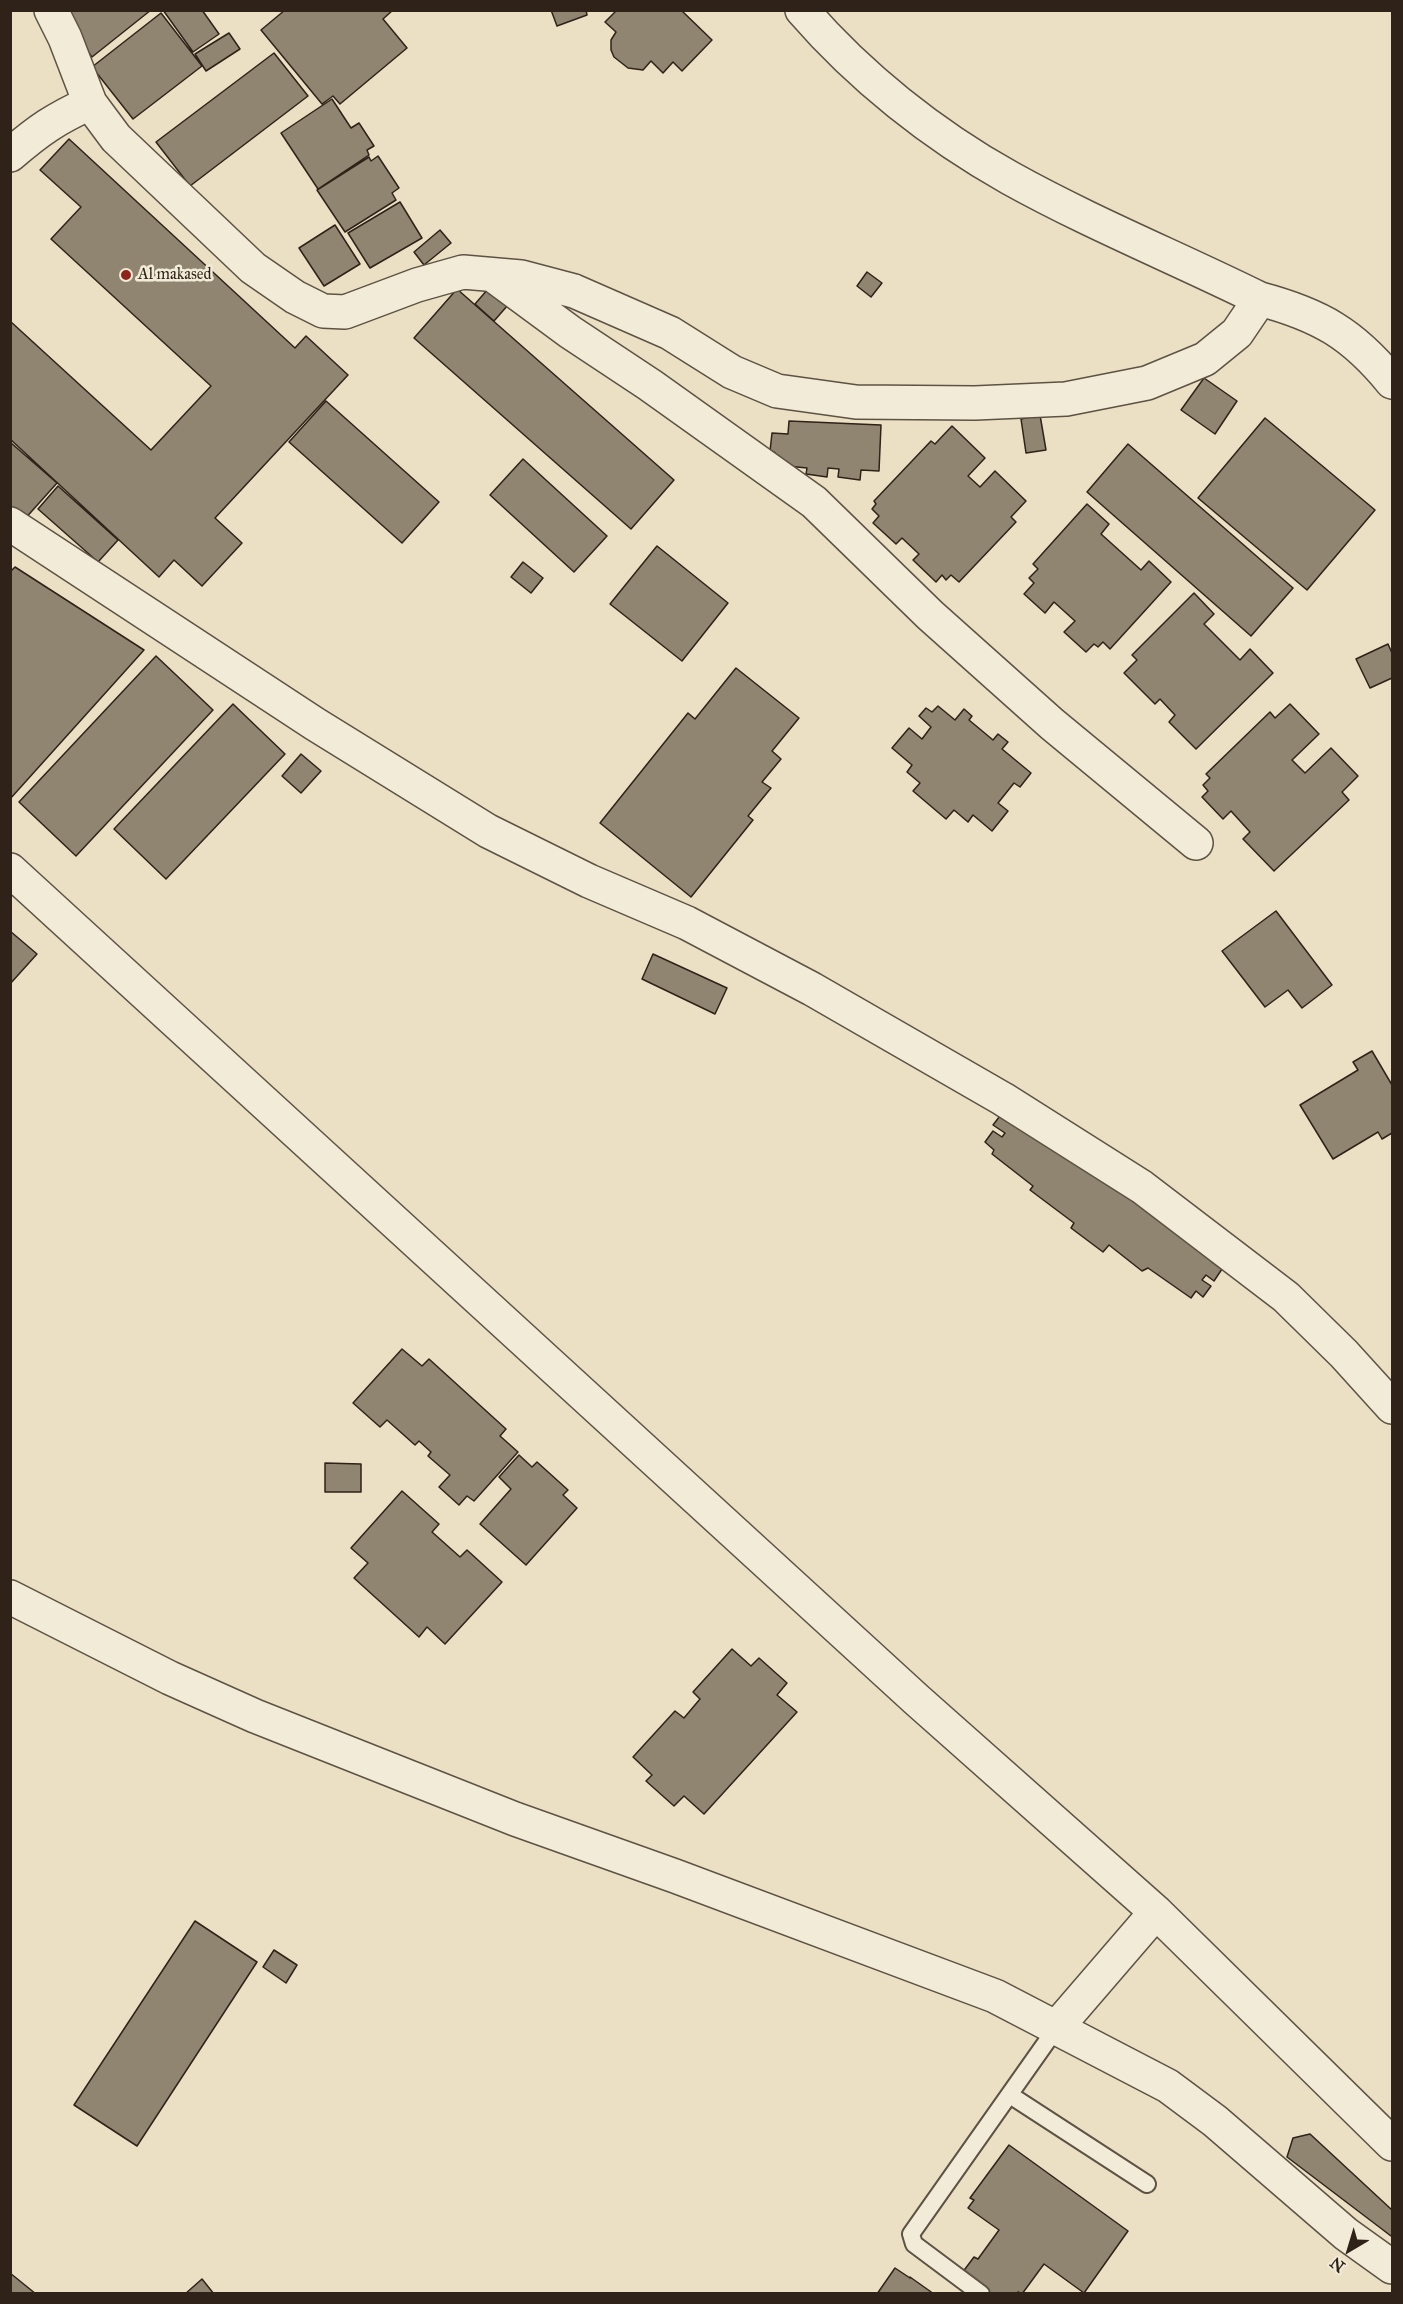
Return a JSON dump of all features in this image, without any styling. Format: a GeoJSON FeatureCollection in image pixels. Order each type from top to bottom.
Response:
{"type":"FeatureCollection","features":[{"type":"Feature","properties":{"kind":"street"},"geometry":{"type":"LineString","coordinates":[[51,10],[65,38],[90,103],[116,138],[253,268],[296,297],[323,311],[345,312],[417,285],[463,272],[521,277],[574,291],[670,333],[732,372],[777,391],[856,402],[975,403],[1066,399],[1147,383],[1205,359],[1236,333],[1260,299]]}},
{"type":"Feature","properties":{"kind":"street"},"geometry":{"type":"LineString","coordinates":[[802,10],[826,38],[880,87],[939,133],[1008,177],[1079,215],[1260,299],[1288,307],[1343,333],[1373,358],[1392,382]]}},
{"type":"Feature","properties":{"kind":"street"},"geometry":{"type":"LineString","coordinates":[[10,155],[59,117],[90,103]]}},
{"type":"Feature","properties":{"kind":"street"},"geometry":{"type":"LineString","coordinates":[[493,275],[570,332],[650,385],[814,502],[930,615],[1043,716],[1196,843]]}},
{"type":"Feature","properties":{"kind":"street"},"geometry":{"type":"LineString","coordinates":[[10,524],[315,724],[488,831],[589,881],[687,923],[812,989],[1003,1099],[1142,1187],[1286,1297],[1344,1354],[1392,1407]]}},
{"type":"Feature","properties":{"kind":"street"},"geometry":{"type":"LineString","coordinates":[[10,870],[917,1701],[1156,1912],[1392,2144]]}},
{"type":"Feature","properties":{"kind":"street"},"geometry":{"type":"LineString","coordinates":[[10,1597],[170,1678],[255,1716],[515,1819],[675,1876],[995,1996],[1168,2086],[1215,2121],[1346,2234],[1392,2267]]}},
{"type":"Feature","properties":{"kind":"street"},"geometry":{"type":"LineString","coordinates":[[1057,2027],[1156,1912]]}},
{"type":"Feature","properties":{"kind":"lane"},"geometry":{"type":"LineString","coordinates":[[981,2294],[914,2244],[911,2234],[1057,2027]]}},
{"type":"Feature","properties":{"kind":"lane"},"geometry":{"type":"LineString","coordinates":[[1010,2095],[1147,2184]]}},
{"type":"Feature","properties":{"kind":"building"},"geometry":{"type":"Polygon","coordinates":[[[72,10],[151,10],[92,57],[62,18],[72,10]]]}},
{"type":"Feature","properties":{"kind":"building"},"geometry":{"type":"Polygon","coordinates":[[[163,10],[202,10],[219,34],[193,52],[163,10]]]}},
{"type":"Feature","properties":{"kind":"building"},"geometry":{"type":"Polygon","coordinates":[[[285,10],[393,10],[383,19],[407,48],[340,104],[333,96],[322,104],[261,30],[285,10]]]}},
{"type":"Feature","properties":{"kind":"building"},"geometry":{"type":"Polygon","coordinates":[[[551,10],[586,10],[587,15],[557,26],[551,10]]]}},
{"type":"Feature","properties":{"kind":"building"},"geometry":{"type":"Polygon","coordinates":[[[612,10],[681,10],[712,40],[682,71],[673,62],[663,73],[651,61],[643,70],[628,68],[614,57],[611,50],[611,40],[616,32],[605,22],[615,12],[612,10]]]}},
{"type":"Feature","properties":{"kind":"building"},"geometry":{"type":"Polygon","coordinates":[[[161,13],[202,66],[133,119],[92,67],[161,13]]]}},
{"type":"Feature","properties":{"kind":"building"},"geometry":{"type":"Polygon","coordinates":[[[229,33],[240,49],[206,71],[195,54],[229,33]]]}},
{"type":"Feature","properties":{"kind":"building"},"geometry":{"type":"Polygon","coordinates":[[[274,53],[308,96],[190,186],[156,142],[274,53]]]}},
{"type":"Feature","properties":{"kind":"building"},"geometry":{"type":"Polygon","coordinates":[[[332,99],[351,128],[359,123],[374,146],[367,150],[369,155],[318,189],[281,133],[332,99]]]}},
{"type":"Feature","properties":{"kind":"building"},"geometry":{"type":"Polygon","coordinates":[[[69,139],[295,348],[306,336],[348,375],[215,518],[242,543],[202,586],[174,560],[159,577],[10,439],[10,321],[151,450],[211,386],[51,239],[81,207],[40,170],[69,139]]]}},
{"type":"Feature","properties":{"kind":"building"},"geometry":{"type":"Polygon","coordinates":[[[378,156],[399,188],[392,193],[396,200],[345,232],[317,190],[369,157],[371,161],[378,156]]]}},
{"type":"Feature","properties":{"kind":"building"},"geometry":{"type":"Polygon","coordinates":[[[400,202],[422,238],[370,268],[348,233],[400,202]]]}},
{"type":"Feature","properties":{"kind":"building"},"geometry":{"type":"Polygon","coordinates":[[[335,225],[360,264],[324,286],[299,248],[335,225]]]}},
{"type":"Feature","properties":{"kind":"building"},"geometry":{"type":"Polygon","coordinates":[[[440,230],[451,243],[424,265],[414,252],[440,230]]]}},
{"type":"Feature","properties":{"kind":"building"},"geometry":{"type":"Polygon","coordinates":[[[867,272],[882,283],[871,297],[857,286],[867,272]]]}},
{"type":"Feature","properties":{"kind":"building"},"geometry":{"type":"Polygon","coordinates":[[[457,289],[674,480],[631,529],[414,338],[457,289]]]}},
{"type":"Feature","properties":{"kind":"building"},"geometry":{"type":"Polygon","coordinates":[[[488,289],[508,305],[494,321],[475,304],[488,289]]]}},
{"type":"Feature","properties":{"kind":"building"},"geometry":{"type":"Polygon","coordinates":[[[1204,378],[1237,401],[1215,434],[1181,410],[1204,378]]]}},
{"type":"Feature","properties":{"kind":"building"},"geometry":{"type":"Polygon","coordinates":[[[326,401],[439,502],[402,543],[289,442],[326,401]]]}},
{"type":"Feature","properties":{"kind":"building"},"geometry":{"type":"Polygon","coordinates":[[[1040,415],[1046,450],[1026,453],[1021,419],[1040,415]]]}},
{"type":"Feature","properties":{"kind":"building"},"geometry":{"type":"Polygon","coordinates":[[[1265,418],[1375,510],[1307,590],[1198,498],[1265,418]]]}},
{"type":"Feature","properties":{"kind":"building"},"geometry":{"type":"Polygon","coordinates":[[[789,421],[881,425],[879,471],[861,470],[860,480],[838,477],[839,469],[828,468],[827,477],[806,474],[807,468],[787,466],[774,452],[770,451],[772,433],[788,434],[789,421]]]}},
{"type":"Feature","properties":{"kind":"building"},"geometry":{"type":"Polygon","coordinates":[[[952,426],[985,458],[968,476],[980,487],[995,471],[1026,501],[1011,517],[1016,522],[959,582],[951,575],[946,580],[942,575],[936,582],[913,560],[919,554],[902,538],[896,544],[873,523],[879,516],[872,509],[876,504],[874,501],[931,441],[935,444],[952,426]]]}},
{"type":"Feature","properties":{"kind":"building"},"geometry":{"type":"Polygon","coordinates":[[[10,442],[57,483],[23,521],[10,509],[10,442]]]}},
{"type":"Feature","properties":{"kind":"building"},"geometry":{"type":"Polygon","coordinates":[[[1128,444],[1293,588],[1251,636],[1087,492],[1128,444]]]}},
{"type":"Feature","properties":{"kind":"building"},"geometry":{"type":"Polygon","coordinates":[[[523,459],[607,536],[574,572],[490,495],[523,459]]]}},
{"type":"Feature","properties":{"kind":"building"},"geometry":{"type":"Polygon","coordinates":[[[58,486],[118,540],[98,562],[38,509],[58,486]]]}},
{"type":"Feature","properties":{"kind":"building"},"geometry":{"type":"Polygon","coordinates":[[[1087,504],[1109,524],[1101,534],[1141,570],[1149,561],[1171,582],[1110,649],[1103,642],[1098,647],[1094,644],[1086,652],[1064,632],[1075,621],[1054,602],[1045,613],[1024,594],[1034,583],[1029,578],[1038,569],[1033,564],[1087,504]]]}},
{"type":"Feature","properties":{"kind":"building"},"geometry":{"type":"Polygon","coordinates":[[[657,546],[728,603],[682,661],[610,604],[657,546]]]}},
{"type":"Feature","properties":{"kind":"building"},"geometry":{"type":"Polygon","coordinates":[[[523,562],[543,578],[531,593],[511,577],[523,562]]]}},
{"type":"Feature","properties":{"kind":"building"},"geometry":{"type":"Polygon","coordinates":[[[15,567],[144,650],[10,799],[10,572],[15,567]]]}},
{"type":"Feature","properties":{"kind":"building"},"geometry":{"type":"Polygon","coordinates":[[[1194,593],[1214,614],[1204,624],[1240,660],[1250,649],[1273,673],[1196,749],[1169,722],[1175,715],[1160,699],[1155,704],[1124,673],[1137,660],[1132,655],[1194,593]]]}},
{"type":"Feature","properties":{"kind":"building"},"geometry":{"type":"Polygon","coordinates":[[[1388,644],[1392,653],[1392,678],[1370,688],[1356,659],[1388,644]]]}},
{"type":"Feature","properties":{"kind":"building"},"geometry":{"type":"Polygon","coordinates":[[[156,656],[213,710],[76,856],[19,802],[156,656]]]}},
{"type":"Feature","properties":{"kind":"building"},"geometry":{"type":"Polygon","coordinates":[[[736,668],[799,718],[772,751],[781,759],[762,782],[771,788],[748,816],[753,820],[691,897],[600,823],[688,713],[695,719],[736,668]]]}},
{"type":"Feature","properties":{"kind":"building"},"geometry":{"type":"Polygon","coordinates":[[[233,704],[285,754],[166,879],[114,829],[233,704]]]}},
{"type":"Feature","properties":{"kind":"building"},"geometry":{"type":"Polygon","coordinates":[[[1290,704],[1319,734],[1292,760],[1305,773],[1331,748],[1358,776],[1342,792],[1349,800],[1274,871],[1243,839],[1250,832],[1231,811],[1223,819],[1202,797],[1208,791],[1203,785],[1210,778],[1206,774],[1270,712],[1275,718],[1290,704]]]}},
{"type":"Feature","properties":{"kind":"building"},"geometry":{"type":"Polygon","coordinates":[[[938,706],[955,720],[964,709],[972,716],[969,720],[993,740],[998,734],[1008,742],[1002,749],[1031,773],[1020,787],[1014,783],[998,803],[1008,811],[992,831],[973,815],[968,822],[954,810],[946,819],[913,791],[920,783],[907,772],[912,765],[892,748],[909,728],[922,739],[931,727],[919,716],[926,708],[932,712],[938,706]]]}},
{"type":"Feature","properties":{"kind":"building"},"geometry":{"type":"Polygon","coordinates":[[[301,754],[321,771],[301,793],[282,776],[301,754]]]}},
{"type":"Feature","properties":{"kind":"building"},"geometry":{"type":"Polygon","coordinates":[[[1276,911],[1332,985],[1302,1008],[1288,990],[1265,1007],[1222,951],[1276,911]]]}},
{"type":"Feature","properties":{"kind":"building"},"geometry":{"type":"Polygon","coordinates":[[[10,931],[37,954],[10,984],[10,931]]]}},
{"type":"Feature","properties":{"kind":"building"},"geometry":{"type":"Polygon","coordinates":[[[653,954],[727,988],[715,1014],[642,979],[653,954]]]}},
{"type":"Feature","properties":{"kind":"building"},"geometry":{"type":"Polygon","coordinates":[[[1372,1051],[1392,1085],[1392,1133],[1382,1139],[1378,1132],[1333,1159],[1300,1105],[1358,1070],[1353,1062],[1372,1051]]]}},
{"type":"Feature","properties":{"kind":"building"},"geometry":{"type":"Polygon","coordinates":[[[1003,1112],[1017,1114],[1216,1258],[1212,1262],[1222,1269],[1214,1281],[1206,1275],[1202,1280],[1211,1286],[1203,1297],[1196,1291],[1191,1298],[1148,1268],[1142,1271],[1109,1245],[1103,1252],[1071,1228],[1074,1223],[1030,1190],[1033,1186],[992,1154],[994,1150],[985,1142],[993,1131],[1002,1137],[1005,1133],[993,1125],[1003,1112]]]}},
{"type":"Feature","properties":{"kind":"building"},"geometry":{"type":"Polygon","coordinates":[[[402,1349],[422,1366],[429,1359],[506,1429],[500,1436],[518,1452],[474,1501],[467,1496],[459,1505],[439,1487],[450,1475],[428,1456],[431,1452],[419,1441],[415,1445],[387,1420],[380,1427],[353,1403],[402,1349]]]}},
{"type":"Feature","properties":{"kind":"building"},"geometry":{"type":"Polygon","coordinates":[[[519,1455],[532,1467],[537,1462],[568,1490],[563,1495],[577,1508],[526,1565],[480,1524],[511,1489],[499,1477],[519,1455]]]}},
{"type":"Feature","properties":{"kind":"building"},"geometry":{"type":"Polygon","coordinates":[[[325,1463],[361,1464],[361,1492],[325,1492],[325,1463]]]}},
{"type":"Feature","properties":{"kind":"building"},"geometry":{"type":"Polygon","coordinates":[[[402,1491],[439,1524],[432,1532],[460,1557],[467,1550],[502,1582],[445,1644],[427,1627],[419,1637],[354,1578],[368,1563],[351,1548],[402,1491]]]}},
{"type":"Feature","properties":{"kind":"building"},"geometry":{"type":"Polygon","coordinates":[[[732,1649],[751,1666],[759,1658],[787,1683],[777,1695],[797,1712],[704,1814],[684,1796],[674,1806],[646,1781],[652,1775],[633,1757],[675,1711],[684,1718],[700,1699],[693,1692],[732,1649]]]}},
{"type":"Feature","properties":{"kind":"building"},"geometry":{"type":"Polygon","coordinates":[[[195,1921],[257,1962],[137,2146],[74,2105],[195,1921]]]}},
{"type":"Feature","properties":{"kind":"building"},"geometry":{"type":"Polygon","coordinates":[[[274,1950],[297,1965],[286,1983],[263,1967],[274,1950]]]}},
{"type":"Feature","properties":{"kind":"building"},"geometry":{"type":"Polygon","coordinates":[[[1310,2134],[1392,2210],[1391,2236],[1287,2157],[1293,2138],[1310,2134]]]}},
{"type":"Feature","properties":{"kind":"building"},"geometry":{"type":"Polygon","coordinates":[[[1009,2145],[1128,2231],[1084,2293],[1044,2264],[1022,2294],[1018,2292],[1016,2294],[990,2294],[962,2273],[974,2257],[978,2259],[999,2230],[968,2208],[974,2200],[970,2198],[1009,2145]]]}},
{"type":"Feature","properties":{"kind":"building"},"geometry":{"type":"Polygon","coordinates":[[[895,2268],[910,2277],[934,2294],[877,2294],[895,2268]]]}},
{"type":"Feature","properties":{"kind":"building"},"geometry":{"type":"Polygon","coordinates":[[[10,2273],[36,2294],[10,2294],[10,2273]]]}},
{"type":"Feature","properties":{"kind":"building"},"geometry":{"type":"Polygon","coordinates":[[[202,2279],[214,2294],[185,2294],[202,2279]]]}},
{"type":"Feature","properties":{"kind":"place","name":"Al makased"},"geometry":{"type":"Point","coordinates":[126,275]}}]}
